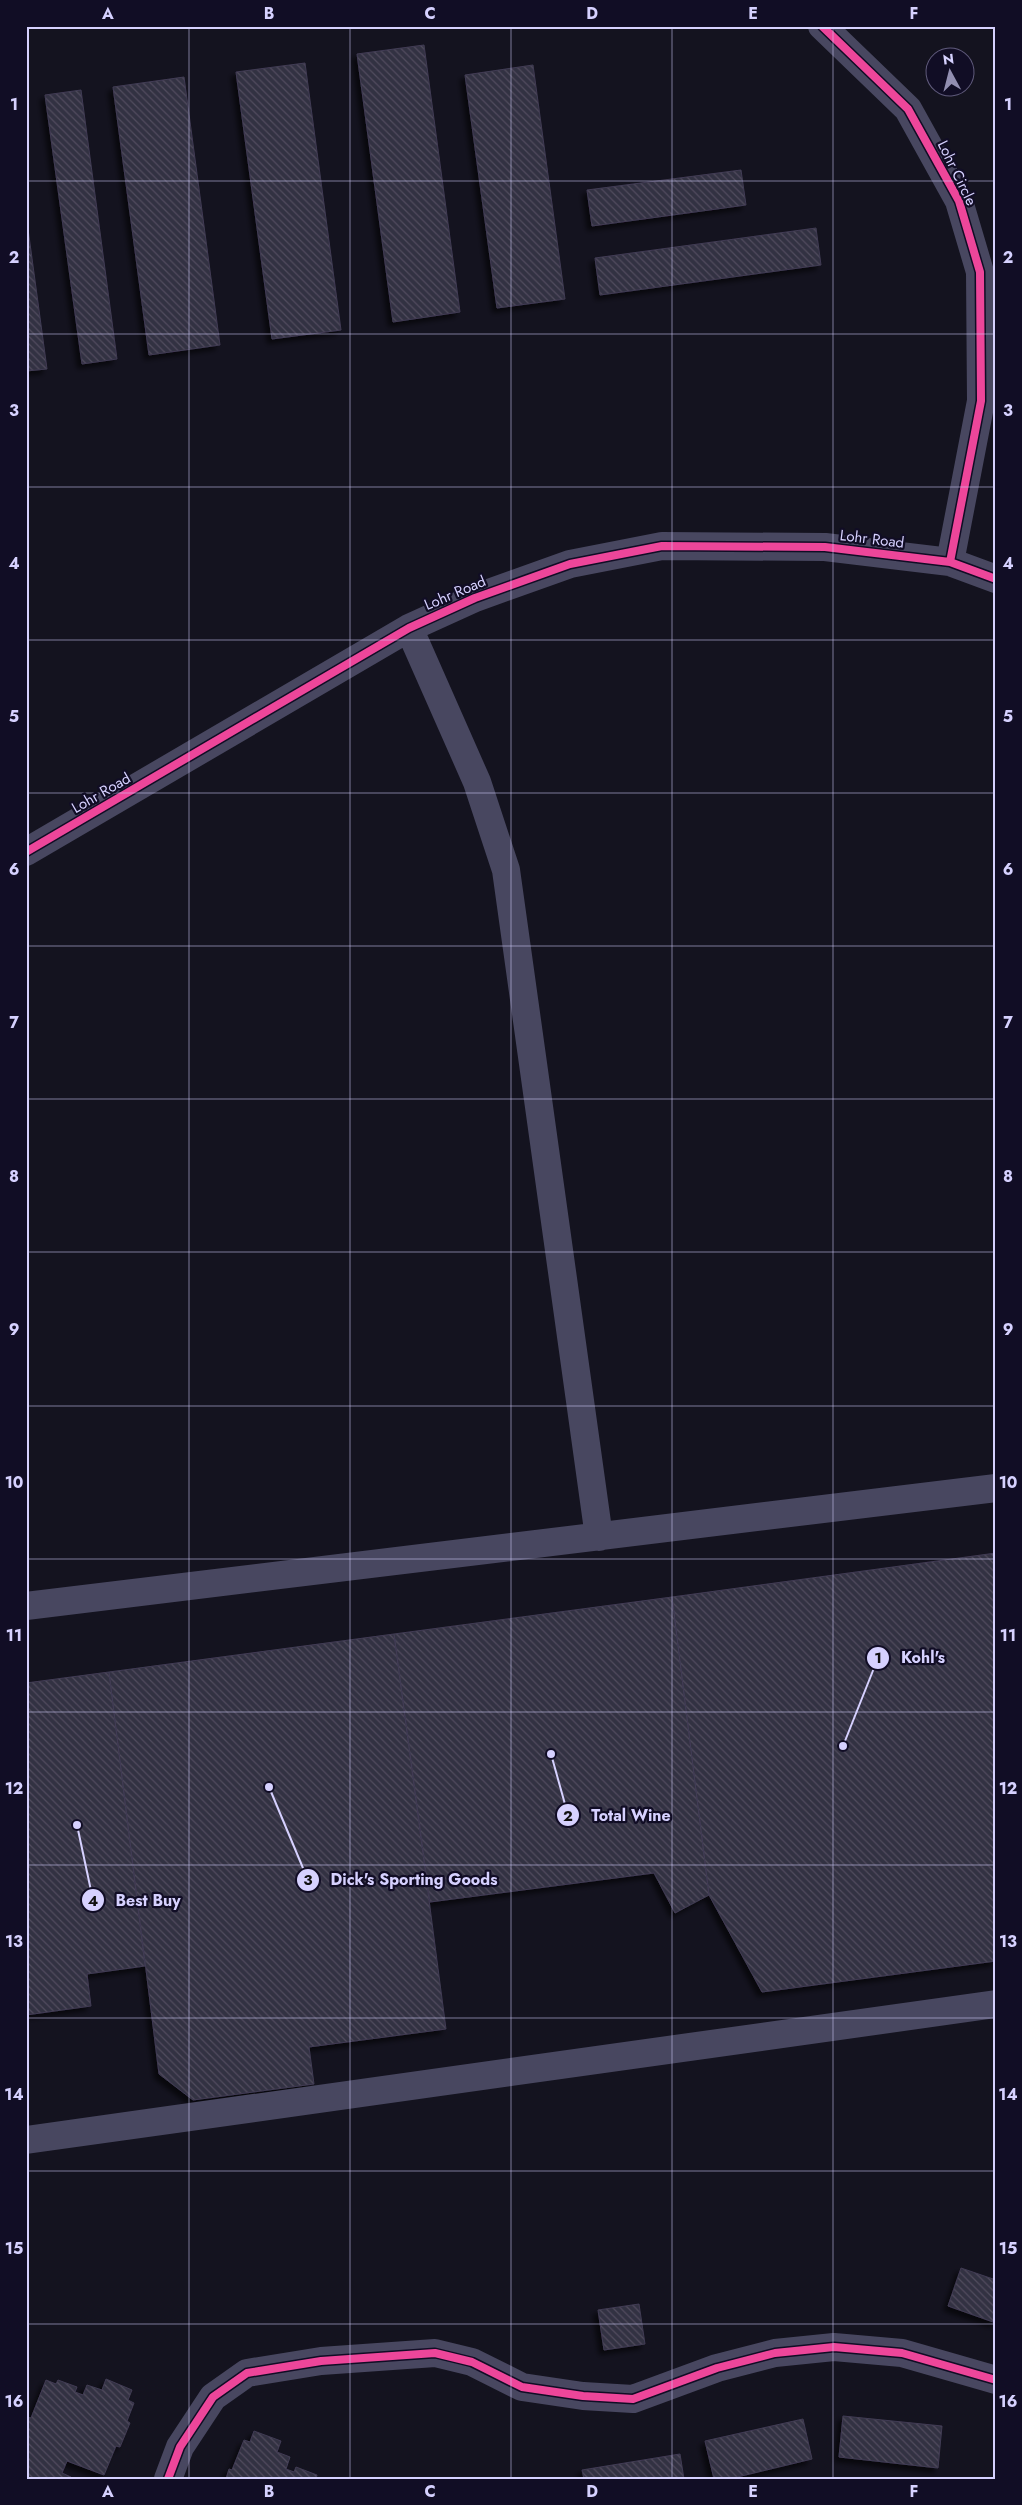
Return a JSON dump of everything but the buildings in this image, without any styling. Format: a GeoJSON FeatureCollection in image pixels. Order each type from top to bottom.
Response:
{"type":"FeatureCollection","features":[{"type":"Feature","properties":{"kind":"street","name":"Lohr Circle"},"geometry":{"type":"LineString","coordinates":[[822,26],[908,109],[959,201],[980,272],[980,401],[950,562]]}},
{"type":"Feature","properties":{"kind":"street","name":"Lohr Road"},"geometry":{"type":"LineString","coordinates":[[26,852],[409,628],[475,598],[570,564],[662,546],[825,547],[950,562],[996,579]]}},
{"type":"Feature","properties":{"kind":"street"},"geometry":{"type":"LineString","coordinates":[[409,628],[477,782],[506,870],[599,1537]]}},
{"type":"Feature","properties":{"kind":"street"},"geometry":{"type":"LineString","coordinates":[[26,1606],[996,1488]]}},
{"type":"Feature","properties":{"kind":"street"},"geometry":{"type":"LineString","coordinates":[[26,2140],[996,2004]]}},
{"type":"Feature","properties":{"kind":"street"},"geometry":{"type":"LineString","coordinates":[[168,2479],[180,2447],[213,2396],[248,2373],[321,2361],[434,2353],[472,2362],[522,2387],[583,2396],[633,2399],[716,2368],[766,2355],[834,2347],[902,2353],[996,2380]]}},
{"type":"Feature","properties":{"kind":"cycle path"},"geometry":{"type":"LineString","coordinates":[[822,26],[908,109],[959,201],[980,272],[981,401],[950,562]]}},
{"type":"Feature","properties":{"kind":"cycle path"},"geometry":{"type":"LineString","coordinates":[[26,852],[409,628],[475,598],[570,564],[662,546],[825,547],[950,562],[996,579]]}},
{"type":"Feature","properties":{"kind":"cycle path"},"geometry":{"type":"LineString","coordinates":[[168,2479],[180,2447],[213,2397],[247,2373],[321,2361],[435,2353],[472,2362],[522,2387],[583,2396],[633,2399],[717,2368],[775,2353],[834,2347],[902,2353],[996,2380]]}},
{"type":"Feature","properties":{"kind":"place","name":"Kohl's"},"geometry":{"type":"Point","coordinates":[843,1746]}},
{"type":"Feature","properties":{"kind":"place","name":"Total Wine"},"geometry":{"type":"Point","coordinates":[551,1754]}},
{"type":"Feature","properties":{"kind":"place","name":"Dick's Sporting Goods"},"geometry":{"type":"Point","coordinates":[269,1787]}},
{"type":"Feature","properties":{"kind":"place","name":"Best Buy"},"geometry":{"type":"Point","coordinates":[77,1825]}}]}
